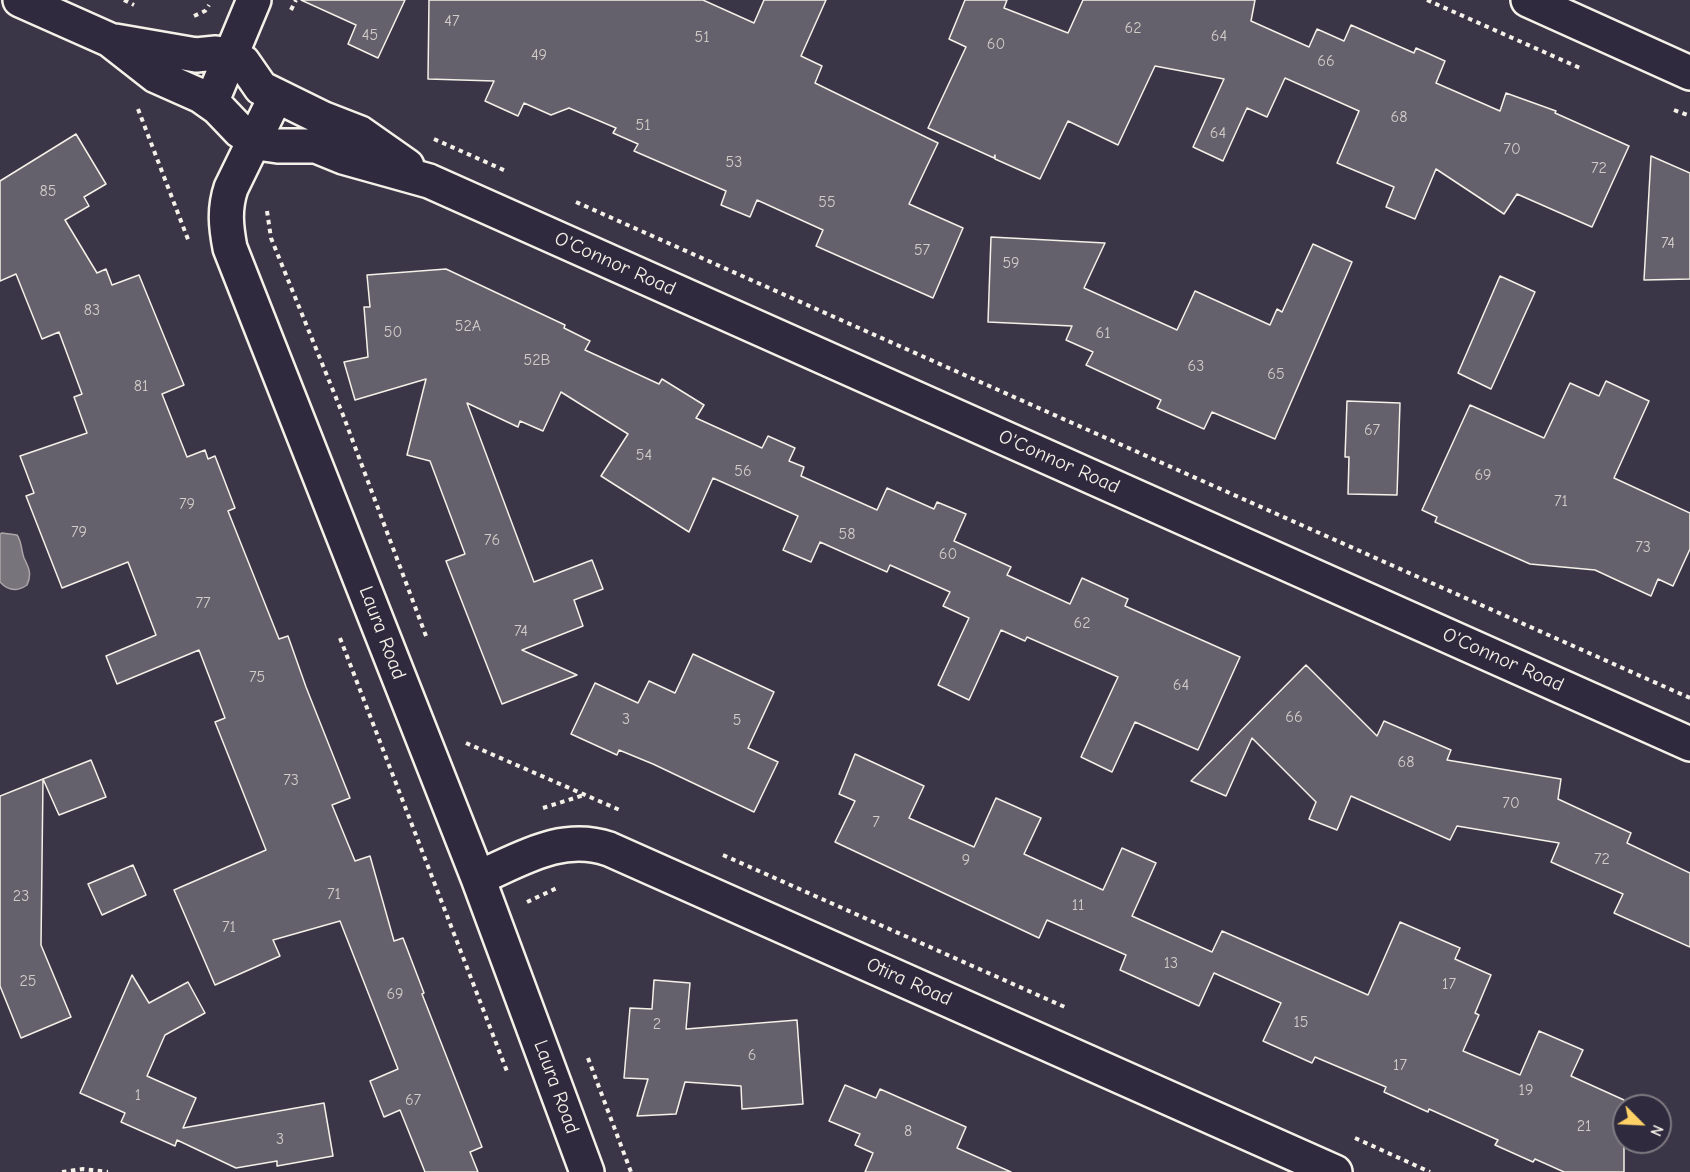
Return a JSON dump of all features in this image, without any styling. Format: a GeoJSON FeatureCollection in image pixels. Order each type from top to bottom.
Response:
{"type":"FeatureCollection","features":[{"type":"Feature","properties":{"kind":"street","name":"O'Connor Road"},"geometry":{"type":"LineString","coordinates":[[20,0],[110,40],[196,55],[216,53],[230,55],[243,62],[261,88],[360,133],[429,181]]}},
{"type":"Feature","properties":{"kind":"street"},"geometry":{"type":"LineString","coordinates":[[211,104],[254,0]]}},
{"type":"Feature","properties":{"kind":"street"},"geometry":{"type":"LineString","coordinates":[[1528,0],[1690,73]]}},
{"type":"Feature","properties":{"kind":"street","name":"O'Connor Road"},"geometry":{"type":"LineString","coordinates":[[110,40],[156,76],[201,96],[253,140],[278,146],[316,146],[429,181],[1690,744]]}},
{"type":"Feature","properties":{"kind":"street","name":"Laura Road"},"geometry":{"type":"LineString","coordinates":[[276,96],[253,140],[226,202],[226,225],[231,248],[478,878],[587,1172]]}},
{"type":"Feature","properties":{"kind":"street","name":"Otira Road"},"geometry":{"type":"LineString","coordinates":[[478,878],[559,845],[584,843],[609,849],[1335,1172]]}},
{"type":"Feature","properties":{"kind":"path"},"geometry":{"type":"LineString","coordinates":[[1427,0],[1580,68]]}},
{"type":"Feature","properties":{"kind":"path"},"geometry":{"type":"LineString","coordinates":[[1668,107],[1690,116]]}},
{"type":"Feature","properties":{"kind":"path"},"geometry":{"type":"LineString","coordinates":[[426,135],[511,173]]}},
{"type":"Feature","properties":{"kind":"path"},"geometry":{"type":"LineString","coordinates":[[576,202],[1690,698]]}},
{"type":"Feature","properties":{"kind":"path"},"geometry":{"type":"LineString","coordinates":[[266,207],[271,238],[343,415],[429,645]]}},
{"type":"Feature","properties":{"kind":"path"},"geometry":{"type":"LineString","coordinates":[[462,732],[470,753]]}},
{"type":"Feature","properties":{"kind":"path"},"geometry":{"type":"LineString","coordinates":[[62,1172],[83,1169],[108,1172]]}},
{"type":"Feature","properties":{"kind":"shaded area"},"geometry":{"type":"Polygon","coordinates":[[[0,534],[17,535],[20,540],[30,574],[27,585],[20,589],[9,589],[0,582],[0,534]]]}},
{"type":"Feature","properties":{"kind":"building"},"geometry":{"type":"Polygon","coordinates":[[[301,0],[405,0],[378,58],[348,44],[356,25],[301,0]]]}},
{"type":"Feature","properties":{"kind":"building"},"geometry":{"type":"Polygon","coordinates":[[[429,0],[703,0],[754,23],[764,0],[826,0],[801,56],[822,66],[815,83],[938,143],[909,204],[963,228],[933,298],[816,246],[823,230],[757,200],[750,217],[721,205],[726,191],[634,151],[638,144],[613,133],[616,128],[569,108],[551,115],[524,103],[518,116],[485,101],[494,81],[428,79],[429,0]]]}},
{"type":"Feature","properties":{"kind":"building"},"geometry":{"type":"Polygon","coordinates":[[[965,0],[1007,0],[1004,8],[1068,33],[1083,0],[1255,0],[1251,21],[1309,47],[1317,29],[1344,41],[1351,25],[1414,53],[1416,48],[1445,61],[1436,83],[1500,111],[1506,93],[1556,111],[1555,113],[1629,146],[1592,227],[1517,194],[1504,214],[1436,169],[1415,219],[1386,207],[1394,187],[1337,163],[1359,111],[1285,78],[1267,117],[1247,108],[1223,161],[1193,147],[1224,79],[1155,66],[1118,145],[1068,121],[1040,179],[995,159],[995,155],[994,158],[928,128],[966,47],[949,39],[965,0]]]}},
{"type":"Feature","properties":{"kind":"building"},"geometry":{"type":"Polygon","coordinates":[[[76,134],[106,184],[84,197],[89,206],[65,220],[97,273],[106,269],[112,285],[139,275],[184,385],[162,394],[187,457],[205,450],[208,459],[215,456],[235,508],[228,511],[279,639],[288,636],[350,798],[332,805],[355,861],[370,856],[394,941],[403,938],[424,993],[422,994],[482,1147],[470,1152],[478,1172],[425,1172],[400,1110],[384,1117],[370,1081],[398,1069],[340,921],[273,940],[280,956],[215,985],[174,890],[266,850],[215,722],[225,718],[199,650],[117,684],[106,656],[156,635],[128,562],[62,588],[26,496],[34,493],[20,456],[87,433],[74,397],[82,394],[59,332],[42,339],[16,274],[0,281],[0,181],[76,134]]]}},
{"type":"Feature","properties":{"kind":"building"},"geometry":{"type":"Polygon","coordinates":[[[1651,156],[1690,173],[1690,279],[1644,280],[1651,156]]]}},
{"type":"Feature","properties":{"kind":"building"},"geometry":{"type":"Polygon","coordinates":[[[991,237],[1105,243],[1084,288],[1177,330],[1195,291],[1270,325],[1277,309],[1282,312],[1313,244],[1352,262],[1275,439],[1212,412],[1204,429],[1157,408],[1161,400],[1086,365],[1093,352],[1066,340],[1072,326],[988,322],[991,237]]]}},
{"type":"Feature","properties":{"kind":"building"},"geometry":{"type":"Polygon","coordinates":[[[446,269],[565,325],[564,328],[590,341],[585,350],[659,384],[662,379],[704,405],[696,418],[762,448],[768,436],[795,448],[789,461],[804,467],[801,476],[877,510],[887,488],[934,509],[937,502],[966,514],[954,541],[1011,567],[1007,575],[1070,604],[1082,578],[1128,599],[1125,606],[1240,657],[1198,750],[1135,722],[1112,772],[1081,757],[1118,677],[1027,637],[1025,641],[1001,630],[969,700],[938,685],[969,618],[943,606],[950,592],[890,565],[887,572],[820,542],[811,562],[783,550],[798,516],[713,478],[689,532],[601,476],[628,434],[561,392],[543,431],[520,421],[518,427],[467,403],[534,582],[592,560],[603,589],[574,600],[583,626],[522,650],[577,675],[502,704],[446,561],[465,554],[430,461],[407,455],[426,379],[355,400],[344,362],[368,357],[364,307],[370,307],[367,275],[446,269]]]}},
{"type":"Feature","properties":{"kind":"building"},"geometry":{"type":"Polygon","coordinates":[[[1500,276],[1535,292],[1491,389],[1458,373],[1500,276]]]}},
{"type":"Feature","properties":{"kind":"building"},"geometry":{"type":"Polygon","coordinates":[[[1606,381],[1649,401],[1614,478],[1690,513],[1690,549],[1673,586],[1658,579],[1651,596],[1595,570],[1530,564],[1435,522],[1437,517],[1422,510],[1470,405],[1544,438],[1570,383],[1599,396],[1606,381]]]}},
{"type":"Feature","properties":{"kind":"building"},"geometry":{"type":"Polygon","coordinates":[[[1347,401],[1400,403],[1397,495],[1348,494],[1349,457],[1345,457],[1347,401]]]}},
{"type":"Feature","properties":{"kind":"building"},"geometry":{"type":"Polygon","coordinates":[[[693,654],[774,692],[748,748],[778,762],[754,812],[653,764],[619,750],[617,755],[571,734],[595,683],[638,703],[649,681],[675,693],[693,654]]]}},
{"type":"Feature","properties":{"kind":"building"},"geometry":{"type":"Polygon","coordinates":[[[1306,665],[1377,736],[1384,721],[1451,750],[1447,760],[1561,779],[1558,799],[1631,833],[1627,843],[1690,873],[1690,947],[1614,913],[1623,894],[1551,862],[1559,843],[1457,826],[1450,840],[1351,796],[1337,830],[1309,819],[1316,802],[1252,738],[1226,796],[1191,781],[1306,665]]]}},
{"type":"Feature","properties":{"kind":"building"},"geometry":{"type":"Polygon","coordinates":[[[855,754],[924,786],[909,818],[974,847],[996,798],[1041,818],[1024,854],[1103,890],[1122,848],[1156,863],[1132,916],[1212,952],[1222,931],[1368,995],[1400,922],[1460,948],[1455,959],[1491,975],[1475,1013],[1479,1015],[1463,1051],[1520,1075],[1539,1031],[1583,1050],[1571,1076],[1612,1095],[1612,1154],[1624,1154],[1624,1172],[1564,1172],[1535,1159],[1533,1162],[1495,1145],[1498,1140],[1384,1092],[1386,1087],[1315,1057],[1312,1063],[1263,1041],[1281,1003],[1214,973],[1199,1006],[1120,970],[1126,955],[1047,920],[1039,938],[835,842],[855,801],[839,794],[855,754]]]}},
{"type":"Feature","properties":{"kind":"building"},"geometry":{"type":"Polygon","coordinates":[[[91,760],[106,797],[59,815],[43,779],[91,760]]]}},
{"type":"Feature","properties":{"kind":"building"},"geometry":{"type":"Polygon","coordinates":[[[43,779],[41,945],[71,1017],[21,1038],[0,986],[0,796],[43,779]]]}},
{"type":"Feature","properties":{"kind":"building"},"geometry":{"type":"Polygon","coordinates":[[[133,865],[146,895],[102,915],[88,884],[133,865]]]}},
{"type":"Feature","properties":{"kind":"building"},"geometry":{"type":"Polygon","coordinates":[[[132,975],[149,1003],[188,982],[205,1013],[165,1035],[147,1076],[196,1098],[183,1128],[324,1103],[333,1156],[277,1166],[277,1161],[236,1168],[177,1140],[175,1146],[121,1122],[125,1113],[80,1093],[132,975]]]}},
{"type":"Feature","properties":{"kind":"building"},"geometry":{"type":"Polygon","coordinates":[[[654,980],[690,983],[686,1029],[797,1020],[803,1104],[742,1109],[741,1086],[685,1082],[676,1114],[637,1116],[648,1079],[624,1078],[630,1008],[652,1009],[654,980]]]}},
{"type":"Feature","properties":{"kind":"building"},"geometry":{"type":"Polygon","coordinates":[[[845,1085],[876,1098],[880,1089],[966,1127],[957,1148],[1011,1172],[865,1172],[873,1153],[855,1145],[860,1134],[829,1121],[845,1085]]]}}]}
